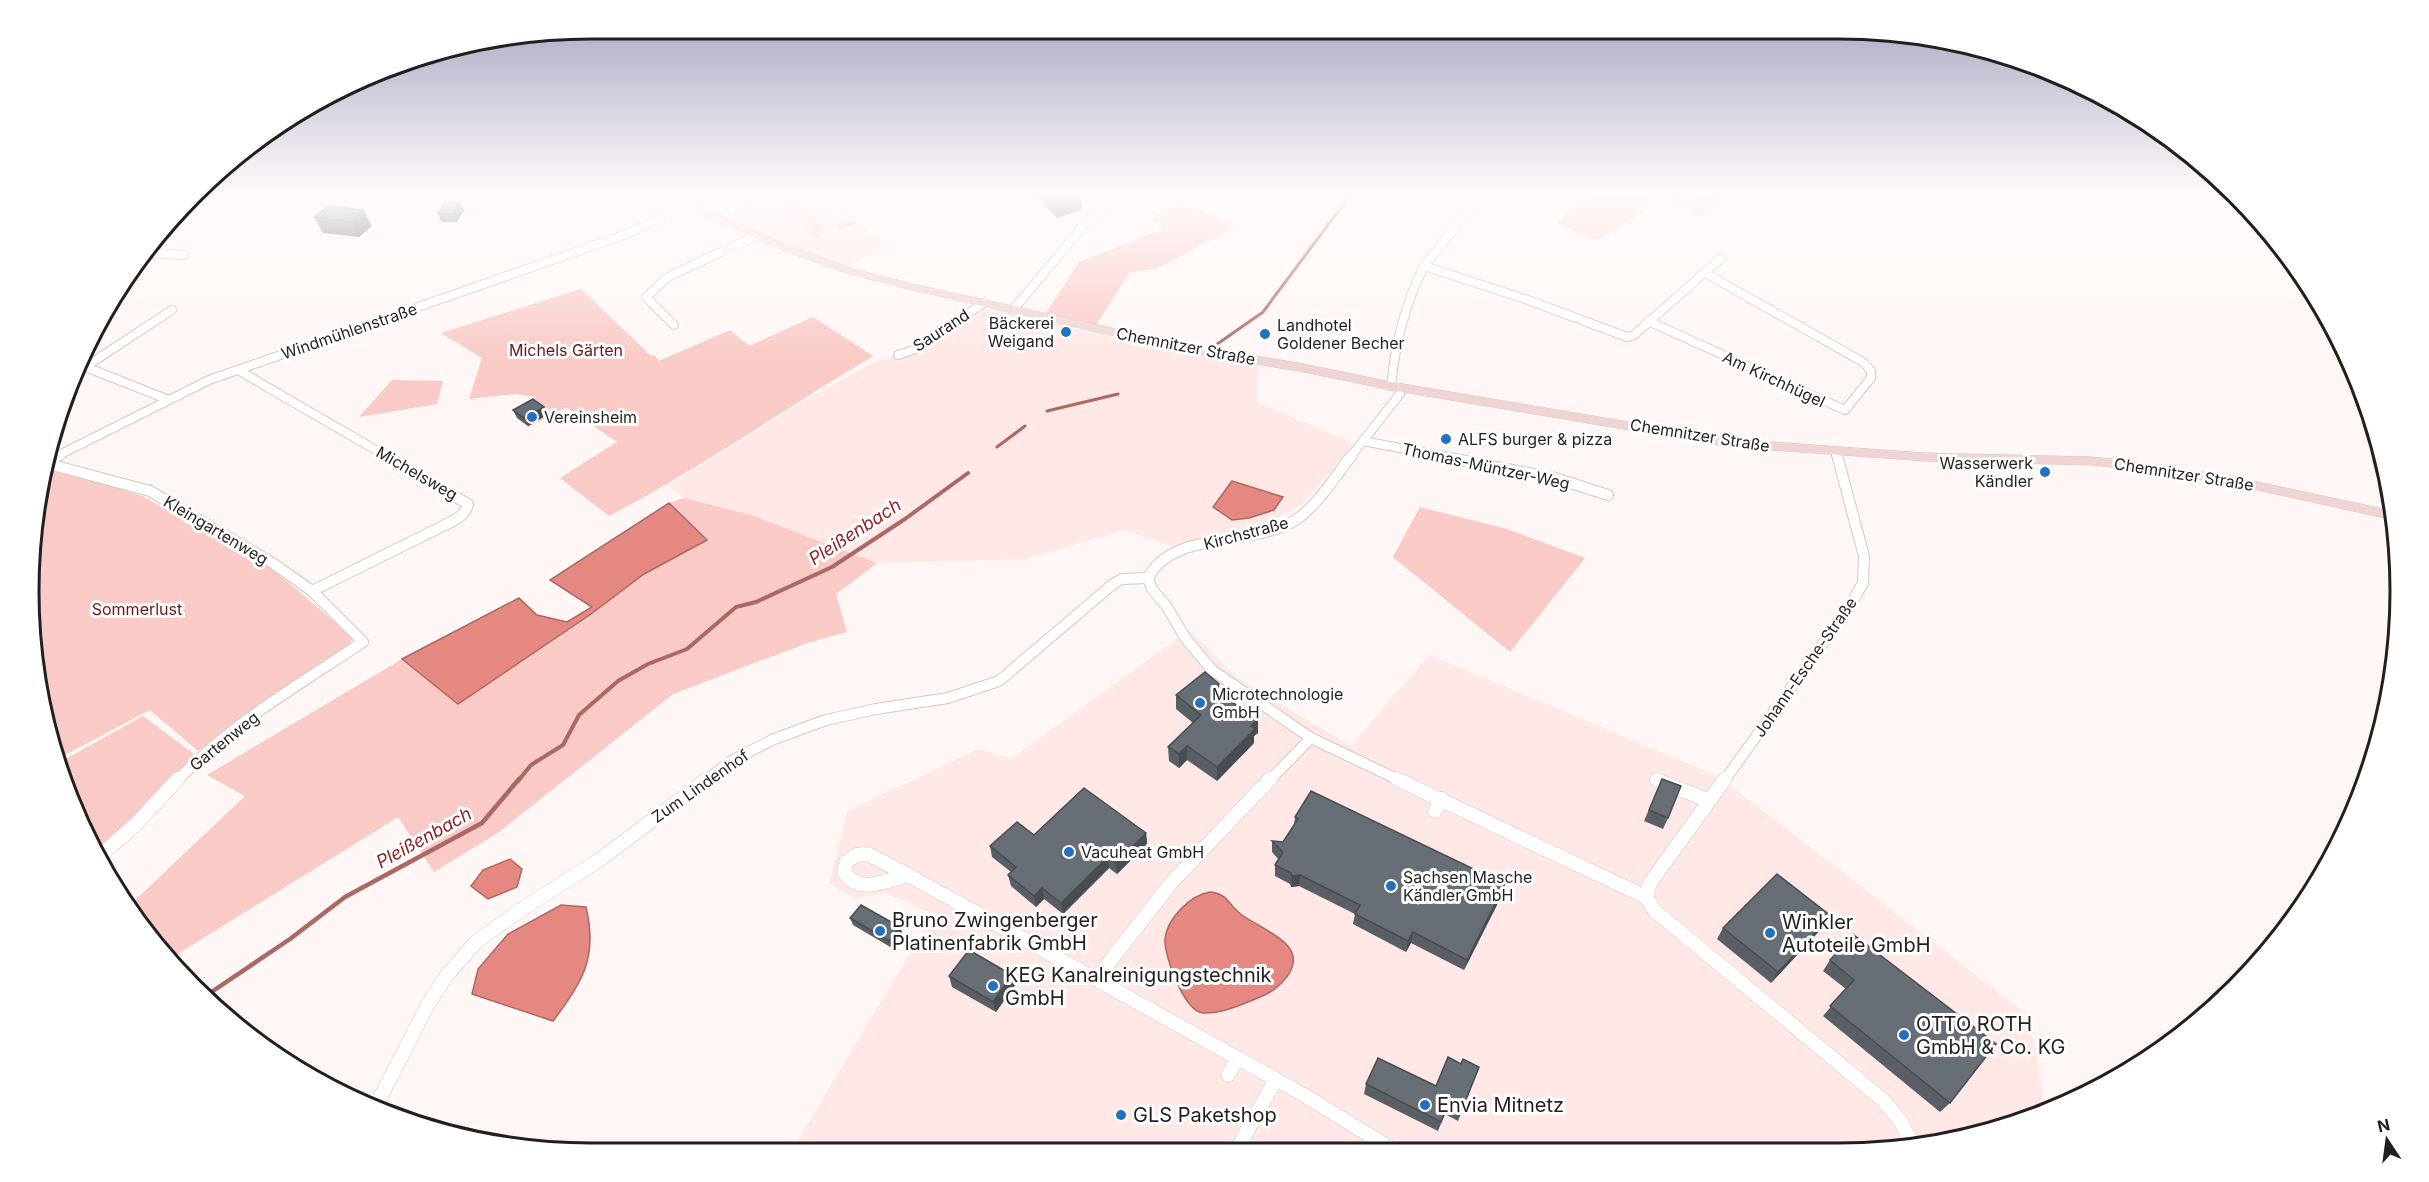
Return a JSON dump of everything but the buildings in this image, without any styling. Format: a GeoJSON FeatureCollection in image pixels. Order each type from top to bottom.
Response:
{"type":"FeatureCollection","features":[{"type":"Feature","properties":{"kind":"main road","name":"Chemnitzer Straße"},"geometry":{"type":"LineString","coordinates":[[791,249],[850,271],[1185,348],[1304,368],[1396,387],[1730,443],[1836,452],[1968,459],[2093,461],[2230,480],[2384,514]]}},
{"type":"Feature","properties":{"kind":"street","name":"Windmühlenstraße"},"geometry":{"type":"LineString","coordinates":[[56,457],[209,380],[584,249]]}},
{"type":"Feature","properties":{"kind":"street"},"geometry":{"type":"LineString","coordinates":[[1013,310],[1064,249]]}},
{"type":"Feature","properties":{"kind":"street","name":"Kirchstraße"},"geometry":{"type":"LineString","coordinates":[[1148,578],[1152,567],[1167,556],[1278,528],[1296,520],[1310,508],[1400,394],[1396,387],[1394,354],[1401,325],[1424,266],[1438,249]]}},
{"type":"Feature","properties":{"kind":"street"},"geometry":{"type":"LineString","coordinates":[[674,325],[646,297],[668,277],[721,252]]}},
{"type":"Feature","properties":{"kind":"street"},"geometry":{"type":"LineString","coordinates":[[154,254],[184,255]]}},
{"type":"Feature","properties":{"kind":"street"},"geometry":{"type":"LineString","coordinates":[[1424,266],[1551,308],[1619,335],[1634,335],[1721,258]]}},
{"type":"Feature","properties":{"kind":"street","name":"Am Kirchhügel"},"geometry":{"type":"LineString","coordinates":[[1648,321],[1845,410],[1870,378],[1871,371],[1863,362],[1705,273]]}},
{"type":"Feature","properties":{"kind":"street","name":"Saurand"},"geometry":{"type":"LineString","coordinates":[[898,355],[913,350],[984,303]]}},
{"type":"Feature","properties":{"kind":"street"},"geometry":{"type":"LineString","coordinates":[[90,360],[172,310]]}},
{"type":"Feature","properties":{"kind":"street"},"geometry":{"type":"LineString","coordinates":[[87,367],[169,399]]}},
{"type":"Feature","properties":{"kind":"street","name":"Michelsweg"},"geometry":{"type":"LineString","coordinates":[[238,370],[468,504],[467,511],[445,525],[312,591]]}},
{"type":"Feature","properties":{"kind":"street","name":"Thomas-Müntzer-Weg"},"geometry":{"type":"LineString","coordinates":[[1363,441],[1555,478],[1608,495]]}},
{"type":"Feature","properties":{"kind":"street","name":"Johann-Esche-Straße"},"geometry":{"type":"LineString","coordinates":[[1646,897],[1650,883],[1850,606],[1863,583],[1865,571],[1862,547],[1836,452]]}},
{"type":"Feature","properties":{"kind":"street","name":"Kleingartenweg"},"geometry":{"type":"LineString","coordinates":[[54,465],[150,491],[271,562],[312,591],[363,642]]}},
{"type":"Feature","properties":{"kind":"street"},"geometry":{"type":"LineString","coordinates":[[1148,578],[1152,589],[1167,607],[1186,639],[1212,670],[1311,738],[1646,897],[1655,911],[1877,1094],[1899,1119],[1910,1138]]}},
{"type":"Feature","properties":{"kind":"street","name":"Zum Lindenhof"},"geometry":{"type":"LineString","coordinates":[[379,1100],[427,1006],[447,975],[477,942],[525,907],[598,861],[731,761],[774,739],[826,720],[876,709],[948,698],[999,681],[1113,584],[1122,579],[1148,578]]}},
{"type":"Feature","properties":{"kind":"street","name":"Gartenweg"},"geometry":{"type":"LineString","coordinates":[[105,852],[136,824],[202,754],[267,706],[363,642]]}},
{"type":"Feature","properties":{"kind":"street"},"geometry":{"type":"LineString","coordinates":[[1097,978],[1125,936],[1205,841],[1235,821],[1311,738]]}},
{"type":"Feature","properties":{"kind":"street"},"geometry":{"type":"LineString","coordinates":[[1657,780],[1710,801]]}},
{"type":"Feature","properties":{"kind":"street"},"geometry":{"type":"LineString","coordinates":[[1435,811],[1442,799]]}},
{"type":"Feature","properties":{"kind":"street"},"geometry":{"type":"LineString","coordinates":[[908,875],[954,895],[1383,1143]]}},
{"type":"Feature","properties":{"kind":"street"},"geometry":{"type":"LineString","coordinates":[[1228,1075],[1239,1058]]}},
{"type":"Feature","properties":{"kind":"street"},"geometry":{"type":"LineString","coordinates":[[1240,1143],[1276,1079]]}},
{"type":"Feature","properties":{"kind":"shaded area"},"geometry":{"type":"Polygon","coordinates":[[[797,249],[879,249],[848,266],[797,249]]]}},
{"type":"Feature","properties":{"kind":"shaded area"},"geometry":{"type":"Polygon","coordinates":[[[980,307],[1182,353],[1258,365],[1257,402],[1354,444],[1301,505],[1264,525],[1179,548],[1124,530],[1026,559],[877,563],[751,515],[684,498],[668,486],[804,401],[874,362],[914,352],[980,307]]]}},
{"type":"Feature","properties":{"kind":"shaded area"},"geometry":{"type":"Polygon","coordinates":[[[1232,481],[1283,497],[1274,510],[1249,518],[1232,520],[1213,507],[1232,481]]]}},
{"type":"Feature","properties":{"kind":"shaded area"},"geometry":{"type":"Polygon","coordinates":[[[669,503],[707,540],[644,574],[591,614],[458,704],[402,659],[519,598],[537,615],[567,622],[592,607],[550,580],[669,503]]]}},
{"type":"Feature","properties":{"kind":"shaded area"},"geometry":{"type":"Polygon","coordinates":[[[1189,630],[1236,677],[1351,746],[1429,655],[1708,772],[1737,791],[2024,1012],[2036,1048],[2044,1103],[1981,1124],[1946,1132],[1874,1142],[797,1143],[933,914],[886,893],[855,899],[829,883],[848,811],[978,749],[1011,759],[1189,630]]]}},
{"type":"Feature","properties":{"kind":"shaded area"},"geometry":{"type":"Polygon","coordinates":[[[510,859],[522,869],[517,887],[488,899],[471,886],[483,870],[510,859]]]}},
{"type":"Feature","properties":{"kind":"shaded area"},"geometry":{"type":"Polygon","coordinates":[[[1210,892],[1221,895],[1242,915],[1287,945],[1292,953],[1293,961],[1287,977],[1267,994],[1225,1010],[1203,1013],[1189,1003],[1176,982],[1165,939],[1170,924],[1181,909],[1195,898],[1210,892]]]}},
{"type":"Feature","properties":{"kind":"shaded area"},"geometry":{"type":"Polygon","coordinates":[[[561,905],[586,907],[590,940],[589,954],[580,981],[553,1021],[472,994],[478,969],[508,934],[561,905]]]}},
{"type":"Feature","properties":{"kind":"green space"},"geometry":{"type":"Polygon","coordinates":[[[1112,249],[1193,249],[1155,269],[1130,272],[1094,328],[1044,316],[1079,262],[1112,249]]]}},
{"type":"Feature","properties":{"kind":"green space","name":"Michels Gärten"},"geometry":{"type":"Polygon","coordinates":[[[581,289],[659,361],[730,330],[749,346],[813,317],[873,356],[643,498],[609,516],[560,478],[617,442],[566,407],[529,427],[517,418],[536,401],[533,400],[536,397],[515,394],[469,399],[482,358],[441,333],[581,289]]]}},
{"type":"Feature","properties":{"kind":"green space"},"geometry":{"type":"Polygon","coordinates":[[[392,380],[443,381],[437,404],[359,417],[392,380]]]}},
{"type":"Feature","properties":{"kind":"green space","name":"Sommerlust"},"geometry":{"type":"Polygon","coordinates":[[[53,469],[142,496],[269,566],[352,637],[349,647],[198,751],[150,710],[64,755],[50,699],[40,627],[40,555],[53,469]]]}},
{"type":"Feature","properties":{"kind":"green space"},"geometry":{"type":"Polygon","coordinates":[[[684,498],[751,515],[877,563],[836,594],[847,632],[807,643],[673,694],[499,832],[434,872],[398,817],[176,955],[134,901],[245,796],[207,775],[402,659],[458,704],[644,574],[706,540],[669,503],[684,498]]]}},
{"type":"Feature","properties":{"kind":"green space"},"geometry":{"type":"Polygon","coordinates":[[[1420,507],[1507,529],[1585,558],[1510,652],[1393,557],[1420,507]]]}},
{"type":"Feature","properties":{"kind":"green space"},"geometry":{"type":"Polygon","coordinates":[[[143,716],[195,755],[134,822],[103,849],[81,802],[65,759],[143,716]]]}},
{"type":"Feature","properties":{"kind":"waterway","name":"Pleißenbach"},"geometry":{"type":"LineString","coordinates":[[1213,347],[1263,312],[1310,249]]}},
{"type":"Feature","properties":{"kind":"waterway","name":"Pleißenbach"},"geometry":{"type":"LineString","coordinates":[[1047,411],[1118,394]]}},
{"type":"Feature","properties":{"kind":"waterway","name":"Pleißenbach"},"geometry":{"type":"LineString","coordinates":[[997,447],[1025,426]]}},
{"type":"Feature","properties":{"kind":"waterway","name":"Pleißenbach"},"geometry":{"type":"LineString","coordinates":[[518,781],[531,765],[563,745],[579,715],[618,681],[648,664],[687,649],[736,607],[756,602],[832,567],[905,519],[968,473]]}},
{"type":"Feature","properties":{"kind":"waterway","name":"Pleißenbach"},"geometry":{"type":"LineString","coordinates":[[212,992],[290,939],[345,897],[482,823],[519,779]]}},
{"type":"Feature","properties":{"kind":"place","name":"Bäckerei Weigand"},"geometry":{"type":"Point","coordinates":[1066,332]}},
{"type":"Feature","properties":{"kind":"place","name":"Landhotel Goldener Becher"},"geometry":{"type":"Point","coordinates":[1265,334]}},
{"type":"Feature","properties":{"kind":"place","name":"Vereinsheim"},"geometry":{"type":"Point","coordinates":[532,417]}},
{"type":"Feature","properties":{"kind":"place","name":"ALFS burger & pizza"},"geometry":{"type":"Point","coordinates":[1446,439]}},
{"type":"Feature","properties":{"kind":"place","name":"Wasserwerk Kändler"},"geometry":{"type":"Point","coordinates":[2045,472]}},
{"type":"Feature","properties":{"kind":"place","name":"Microtechnologie GmbH"},"geometry":{"type":"Point","coordinates":[1200,703]}},
{"type":"Feature","properties":{"kind":"place","name":"Vacuheat GmbH"},"geometry":{"type":"Point","coordinates":[1069,852]}},
{"type":"Feature","properties":{"kind":"place","name":"Sachsen Masche Kändler GmbH"},"geometry":{"type":"Point","coordinates":[1391,886]}},
{"type":"Feature","properties":{"kind":"place","name":"Bruno Zwingenberger Platinenfabrik GmbH"},"geometry":{"type":"Point","coordinates":[880,931]}},
{"type":"Feature","properties":{"kind":"place","name":"Winkler Autoteile GmbH"},"geometry":{"type":"Point","coordinates":[1770,933]}},
{"type":"Feature","properties":{"kind":"place","name":"KEG Kanalreinigungstechnik GmbH"},"geometry":{"type":"Point","coordinates":[993,986]}},
{"type":"Feature","properties":{"kind":"place","name":"OTTO ROTH GmbH & Co. KG"},"geometry":{"type":"Point","coordinates":[1904,1035]}},
{"type":"Feature","properties":{"kind":"place","name":"Envia Mitnetz"},"geometry":{"type":"Point","coordinates":[1425,1105]}},
{"type":"Feature","properties":{"kind":"place","name":"GLS Paketshop"},"geometry":{"type":"Point","coordinates":[1121,1115]}}]}
